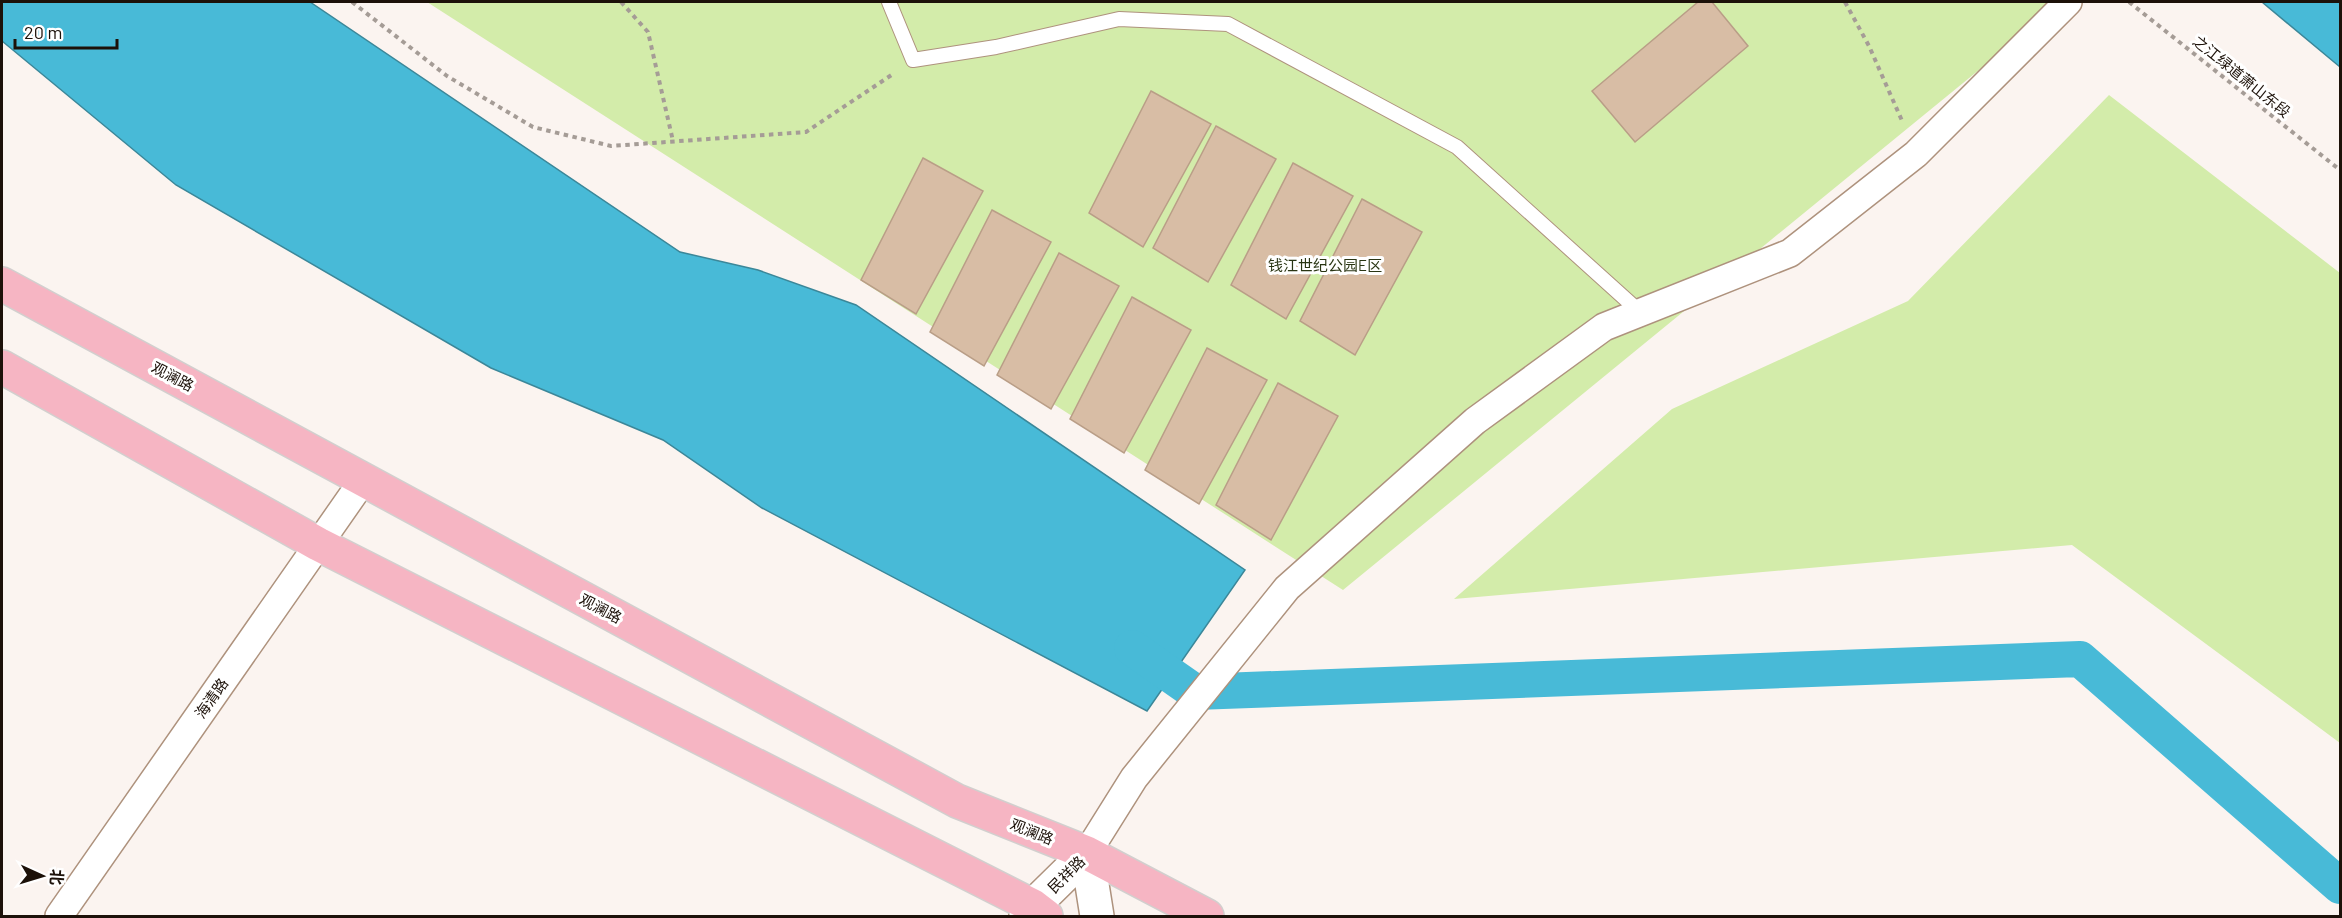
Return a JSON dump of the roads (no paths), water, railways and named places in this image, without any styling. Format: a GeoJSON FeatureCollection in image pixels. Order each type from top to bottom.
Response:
{"type":"FeatureCollection","features":[{"type":"Feature","properties":{"kind":"main road","name":"观澜路"},"geometry":{"type":"LineString","coordinates":[[2,284],[957,801],[1087,853],[1208,916]]}},
{"type":"Feature","properties":{"kind":"main road"},"geometry":{"type":"LineString","coordinates":[[2,367],[318,544],[1035,913]]}},
{"type":"Feature","properties":{"kind":"main road","name":"民祥路"},"geometry":{"type":"LineString","coordinates":[[1035,913],[1087,853]]}},
{"type":"Feature","properties":{"kind":"main road","name":"民祥路"},"geometry":{"type":"LineString","coordinates":[[1087,853],[1098,916]]}},
{"type":"Feature","properties":{"kind":"street"},"geometry":{"type":"LineString","coordinates":[[1087,853],[1134,778],[1287,588],[1474,421],[1604,327],[1790,253],[1917,154],[2068,2]]}},
{"type":"Feature","properties":{"kind":"street","name":"海清路"},"geometry":{"type":"LineString","coordinates":[[59,916],[364,479]]}},
{"type":"Feature","properties":{"kind":"lane"},"geometry":{"type":"LineString","coordinates":[[889,2],[913,60],[996,47],[1119,19],[1228,24],[1457,147],[1641,313]]}},
{"type":"Feature","properties":{"kind":"water"},"geometry":{"type":"Polygon","coordinates":[[[2,2],[310,2],[680,252],[758,270],[856,305],[1245,570],[1147,711],[762,508],[663,440],[491,368],[176,185],[2,41],[2,2]]]}},
{"type":"Feature","properties":{"kind":"water"},"geometry":{"type":"Polygon","coordinates":[[[2262,2],[2340,2],[2340,67],[2262,2]]]}},
{"type":"Feature","properties":{"kind":"waterway"},"geometry":{"type":"LineString","coordinates":[[1132,648],[1195,692],[2080,659],[2340,886]]}},
{"type":"Feature","properties":{"kind":"park label","name":"钱江世纪公园E区"},"geometry":{"type":"Point","coordinates":[1325,265]}}]}
